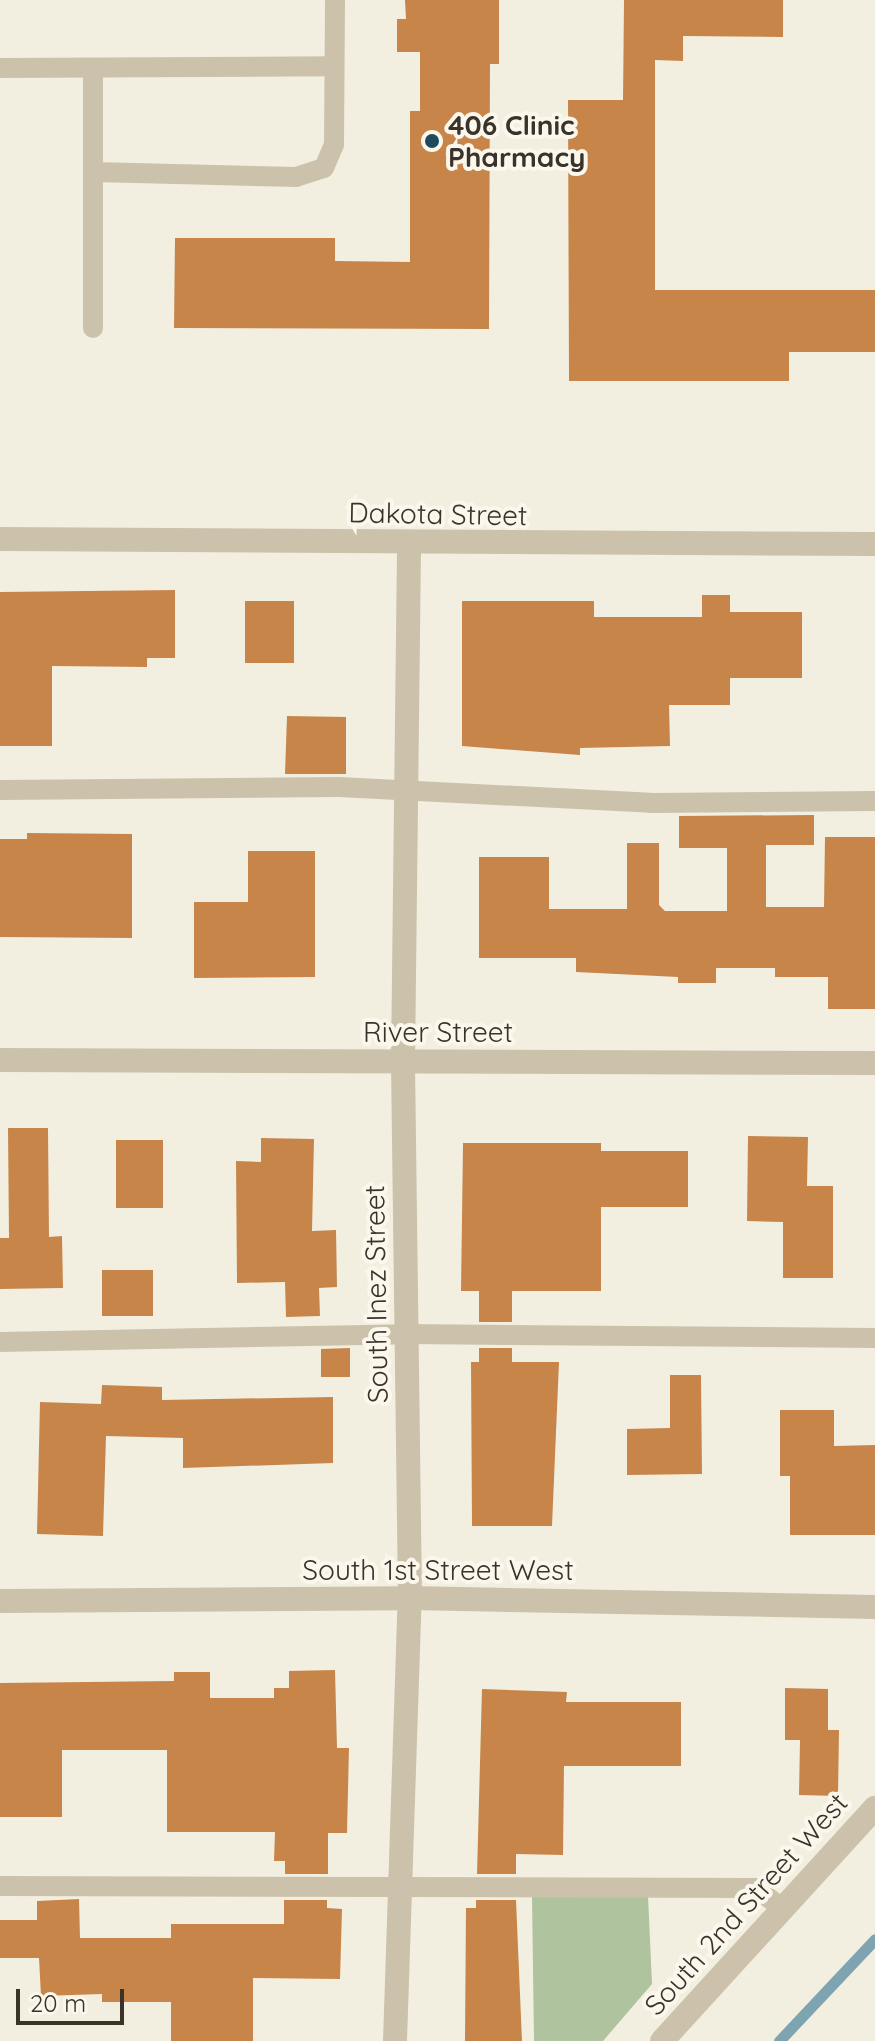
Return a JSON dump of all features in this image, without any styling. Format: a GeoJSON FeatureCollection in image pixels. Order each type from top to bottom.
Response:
{"type":"FeatureCollection","features":[{"type":"Feature","properties":{"kind":"street","name":"Dakota Street"},"geometry":{"type":"LineString","coordinates":[[0,539],[409,546],[875,544]]}},
{"type":"Feature","properties":{"kind":"street","name":"South Inez Street"},"geometry":{"type":"LineString","coordinates":[[395,2041],[396,1884],[410,1598],[403,1062],[409,546]]}},
{"type":"Feature","properties":{"kind":"street","name":"River Street"},"geometry":{"type":"LineString","coordinates":[[0,1060],[875,1063]]}},
{"type":"Feature","properties":{"kind":"street","name":"South 1st Street West"},"geometry":{"type":"LineString","coordinates":[[0,1601],[410,1598],[875,1607]]}},
{"type":"Feature","properties":{"kind":"street","name":"South 2nd Street West"},"geometry":{"type":"LineString","coordinates":[[662,2041],[875,1808]]}},
{"type":"Feature","properties":{"kind":"lane"},"geometry":{"type":"LineString","coordinates":[[93,172],[311,174],[332,157],[335,0]]}},
{"type":"Feature","properties":{"kind":"lane"},"geometry":{"type":"LineString","coordinates":[[0,68],[334,66]]}},
{"type":"Feature","properties":{"kind":"lane"},"geometry":{"type":"LineString","coordinates":[[93,69],[93,328]]}},
{"type":"Feature","properties":{"kind":"lane"},"geometry":{"type":"LineString","coordinates":[[0,790],[339,787],[406,794],[651,803],[875,801]]}},
{"type":"Feature","properties":{"kind":"lane"},"geometry":{"type":"LineString","coordinates":[[0,1342],[406,1334],[875,1338]]}},
{"type":"Feature","properties":{"kind":"lane"},"geometry":{"type":"LineString","coordinates":[[0,1886],[396,1884],[756,1888],[783,1909]]}},
{"type":"Feature","properties":{"kind":"green space"},"geometry":{"type":"Polygon","coordinates":[[[532,1896],[648,1896],[652,1984],[603,2041],[534,2041],[532,1896]]]}},
{"type":"Feature","properties":{"kind":"building"},"geometry":{"type":"Polygon","coordinates":[[[405,0],[499,0],[499,64],[490,64],[489,329],[174,328],[175,238],[335,238],[335,261],[410,262],[410,111],[420,111],[420,52],[397,52],[397,19],[406,19],[405,0]]]}},
{"type":"Feature","properties":{"kind":"building"},"geometry":{"type":"Polygon","coordinates":[[[624,0],[783,0],[783,37],[683,36],[683,61],[655,60],[655,290],[875,290],[875,352],[789,352],[789,381],[569,381],[568,100],[623,100],[624,0]]]}},
{"type":"Feature","properties":{"kind":"building"},"geometry":{"type":"Polygon","coordinates":[[[175,590],[175,658],[147,658],[147,667],[52,666],[52,746],[0,746],[0,592],[175,590]]]}},
{"type":"Feature","properties":{"kind":"building"},"geometry":{"type":"Polygon","coordinates":[[[702,595],[730,595],[730,612],[802,612],[802,678],[730,678],[730,705],[669,705],[670,746],[580,748],[580,755],[462,746],[462,601],[594,601],[594,617],[702,617],[702,595]]]}},
{"type":"Feature","properties":{"kind":"building"},"geometry":{"type":"Polygon","coordinates":[[[245,601],[294,601],[294,663],[245,663],[245,601]]]}},
{"type":"Feature","properties":{"kind":"building"},"geometry":{"type":"Polygon","coordinates":[[[287,716],[346,717],[346,774],[285,774],[287,716]]]}},
{"type":"Feature","properties":{"kind":"building"},"geometry":{"type":"Polygon","coordinates":[[[814,815],[814,845],[766,845],[766,907],[824,907],[825,837],[875,837],[875,1009],[828,1009],[828,977],[775,977],[775,968],[716,968],[716,983],[678,983],[678,977],[576,972],[576,958],[479,958],[479,857],[549,857],[549,909],[627,909],[627,843],[659,843],[659,905],[665,911],[727,911],[727,848],[679,848],[679,816],[814,815]]]}},
{"type":"Feature","properties":{"kind":"building"},"geometry":{"type":"Polygon","coordinates":[[[27,833],[132,834],[132,938],[0,937],[0,839],[27,839],[27,833]]]}},
{"type":"Feature","properties":{"kind":"building"},"geometry":{"type":"Polygon","coordinates":[[[248,851],[315,851],[315,977],[194,978],[194,902],[248,902],[248,851]]]}},
{"type":"Feature","properties":{"kind":"building"},"geometry":{"type":"Polygon","coordinates":[[[8,1128],[48,1128],[49,1237],[62,1236],[63,1288],[0,1289],[0,1238],[9,1238],[8,1128]]]}},
{"type":"Feature","properties":{"kind":"building"},"geometry":{"type":"Polygon","coordinates":[[[748,1136],[808,1137],[807,1186],[833,1186],[833,1278],[783,1278],[783,1222],[747,1221],[748,1136]]]}},
{"type":"Feature","properties":{"kind":"building"},"geometry":{"type":"Polygon","coordinates":[[[261,1138],[314,1139],[312,1231],[336,1230],[337,1287],[319,1288],[320,1316],[286,1317],[285,1282],[237,1283],[236,1161],[261,1162],[261,1138]]]}},
{"type":"Feature","properties":{"kind":"building"},"geometry":{"type":"Polygon","coordinates":[[[116,1140],[163,1140],[163,1208],[116,1208],[116,1140]]]}},
{"type":"Feature","properties":{"kind":"building"},"geometry":{"type":"Polygon","coordinates":[[[463,1143],[601,1143],[601,1151],[688,1151],[688,1207],[601,1207],[601,1291],[512,1291],[512,1322],[479,1322],[479,1291],[461,1291],[463,1143]]]}},
{"type":"Feature","properties":{"kind":"building"},"geometry":{"type":"Polygon","coordinates":[[[102,1270],[153,1270],[153,1316],[102,1316],[102,1270]]]}},
{"type":"Feature","properties":{"kind":"building"},"geometry":{"type":"Polygon","coordinates":[[[350,1348],[350,1377],[321,1377],[321,1349],[350,1348]]]}},
{"type":"Feature","properties":{"kind":"building"},"geometry":{"type":"Polygon","coordinates":[[[479,1348],[512,1348],[512,1362],[559,1362],[552,1526],[472,1526],[471,1362],[479,1362],[479,1348]]]}},
{"type":"Feature","properties":{"kind":"building"},"geometry":{"type":"Polygon","coordinates":[[[670,1375],[701,1375],[702,1474],[627,1475],[627,1429],[670,1428],[670,1375]]]}},
{"type":"Feature","properties":{"kind":"building"},"geometry":{"type":"Polygon","coordinates":[[[102,1385],[162,1387],[162,1400],[333,1397],[333,1463],[183,1468],[183,1438],[106,1436],[103,1536],[37,1534],[40,1402],[101,1404],[102,1385]]]}},
{"type":"Feature","properties":{"kind":"building"},"geometry":{"type":"Polygon","coordinates":[[[780,1410],[834,1410],[834,1446],[875,1445],[875,1535],[790,1535],[790,1476],[780,1476],[780,1410]]]}},
{"type":"Feature","properties":{"kind":"building"},"geometry":{"type":"Polygon","coordinates":[[[335,1670],[337,1748],[349,1748],[347,1833],[328,1833],[328,1874],[285,1874],[285,1861],[274,1861],[275,1832],[167,1832],[167,1750],[62,1750],[62,1817],[0,1817],[0,1683],[174,1681],[174,1672],[210,1672],[210,1698],[274,1698],[274,1688],[289,1688],[289,1671],[335,1670]]]}},
{"type":"Feature","properties":{"kind":"building"},"geometry":{"type":"Polygon","coordinates":[[[785,1688],[828,1689],[828,1730],[839,1730],[838,1796],[799,1795],[800,1740],[785,1740],[785,1688]]]}},
{"type":"Feature","properties":{"kind":"building"},"geometry":{"type":"Polygon","coordinates":[[[482,1689],[567,1692],[566,1702],[681,1702],[681,1766],[564,1766],[563,1855],[516,1854],[516,1874],[477,1874],[482,1689]]]}},
{"type":"Feature","properties":{"kind":"building"},"geometry":{"type":"Polygon","coordinates":[[[79,1899],[80,1938],[171,1938],[171,1924],[284,1924],[284,1900],[327,1900],[327,1908],[342,1909],[340,1979],[253,1978],[253,2041],[171,2041],[171,2002],[102,2002],[102,1994],[41,1996],[39,1958],[0,1958],[0,1920],[37,1920],[37,1901],[79,1899]]]}},
{"type":"Feature","properties":{"kind":"building"},"geometry":{"type":"Polygon","coordinates":[[[476,1900],[516,1900],[522,2041],[465,2041],[466,1908],[476,1908],[476,1900]]]}},
{"type":"Feature","properties":{"kind":"waterway"},"geometry":{"type":"LineString","coordinates":[[779,2041],[875,1939]]}},
{"type":"Feature","properties":{"kind":"place","name":"406 Clinic Pharmacy"},"geometry":{"type":"Point","coordinates":[432,141]}}]}
